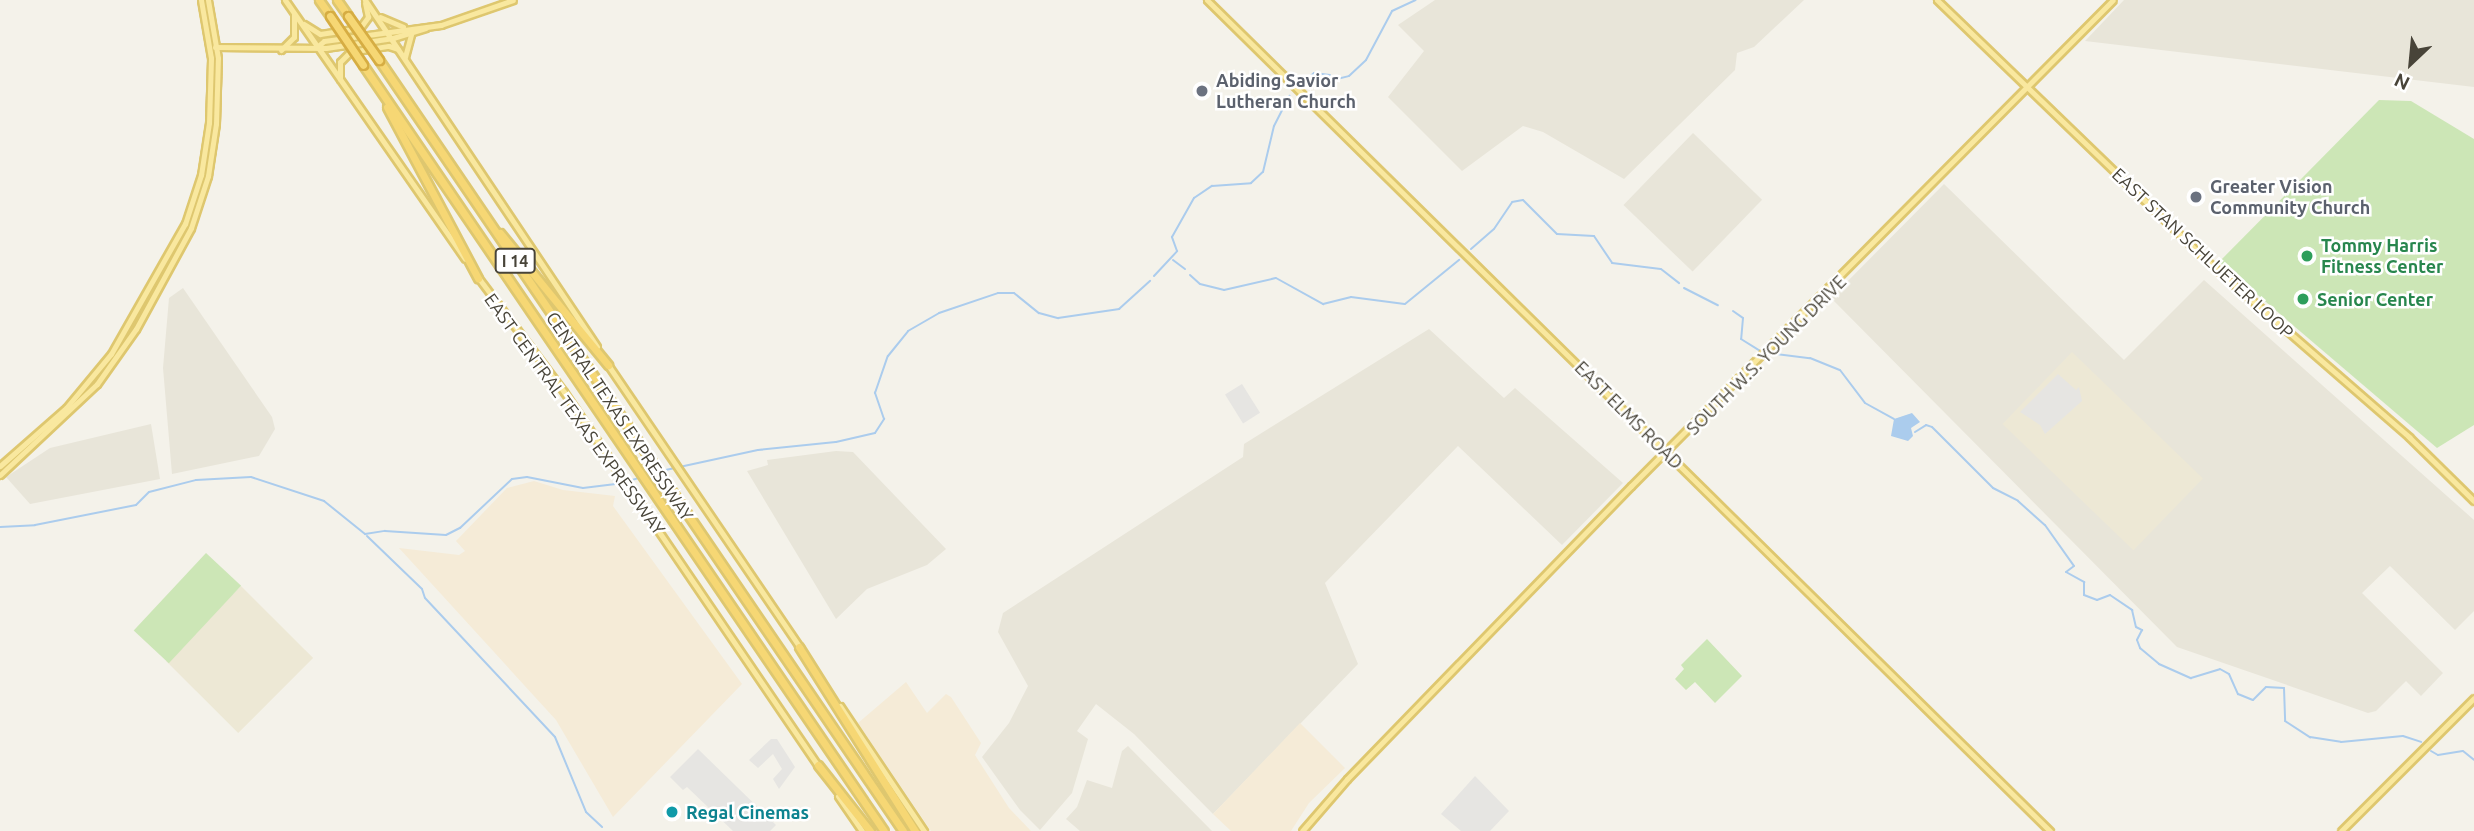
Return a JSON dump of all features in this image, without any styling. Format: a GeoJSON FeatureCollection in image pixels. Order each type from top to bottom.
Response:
{"type":"FeatureCollection","features":[{"type":"Feature","properties":{"kind":"highway","name":"CENTRAL TEXAS EXPRESSWAY"},"geometry":{"type":"LineString","coordinates":[[319,0],[884,831]]}},
{"type":"Feature","properties":{"kind":"highway","name":"CENTRAL TEXAS EXPRESSWAY"},"geometry":{"type":"LineString","coordinates":[[337,0],[904,831]]}},
{"type":"Feature","properties":{"kind":"highway"},"geometry":{"type":"LineString","coordinates":[[374,82],[478,278]]}},
{"type":"Feature","properties":{"kind":"highway"},"geometry":{"type":"LineString","coordinates":[[490,224],[608,365]]}},
{"type":"Feature","properties":{"kind":"highway"},"geometry":{"type":"LineString","coordinates":[[799,647],[915,831]]}},
{"type":"Feature","properties":{"kind":"highway"},"geometry":{"type":"LineString","coordinates":[[818,765],[870,831]]}},
{"type":"Feature","properties":{"kind":"main road"},"geometry":{"type":"LineString","coordinates":[[201,0],[214,47]]}},
{"type":"Feature","properties":{"kind":"main road"},"geometry":{"type":"LineString","coordinates":[[0,475],[67,412],[131,326],[176,244],[201,175],[213,119],[214,47],[208,0]]}},
{"type":"Feature","properties":{"kind":"main road","name":"EAST CENTRAL TEXAS EXPRESSWAY"},"geometry":{"type":"LineString","coordinates":[[285,0],[478,278],[620,473],[862,831]]}},
{"type":"Feature","properties":{"kind":"main road"},"geometry":{"type":"LineString","coordinates":[[365,0],[548,268],[682,476],[924,831]]}},
{"type":"Feature","properties":{"kind":"main road"},"geometry":{"type":"LineString","coordinates":[[301,22],[320,34],[360,28],[368,17],[365,0]]}},
{"type":"Feature","properties":{"kind":"main road"},"geometry":{"type":"LineString","coordinates":[[214,47],[281,50],[393,38],[513,0]]}},
{"type":"Feature","properties":{"kind":"main road","name":"EAST ELMS ROAD"},"geometry":{"type":"LineString","coordinates":[[1207,0],[2050,831]]}},
{"type":"Feature","properties":{"kind":"main road","name":"EAST STAN SCHLUETER LOOP"},"geometry":{"type":"LineString","coordinates":[[1937,0],[2208,262],[2409,437],[2474,501]]}},
{"type":"Feature","properties":{"kind":"main road","name":"SOUTH W.S. YOUNG DRIVE"},"geometry":{"type":"LineString","coordinates":[[1302,831],[1347,779],[2113,0]]}},
{"type":"Feature","properties":{"kind":"main road"},"geometry":{"type":"LineString","coordinates":[[281,50],[294,37],[293,11]]}},
{"type":"Feature","properties":{"kind":"main road"},"geometry":{"type":"LineString","coordinates":[[376,15],[406,28]]}},
{"type":"Feature","properties":{"kind":"main road"},"geometry":{"type":"LineString","coordinates":[[317,47],[324,41],[425,27]]}},
{"type":"Feature","properties":{"kind":"main road"},"geometry":{"type":"LineString","coordinates":[[405,57],[411,34]]}},
{"type":"Feature","properties":{"kind":"main road"},"geometry":{"type":"LineString","coordinates":[[341,82],[338,67],[349,52],[389,46],[401,51]]}},
{"type":"Feature","properties":{"kind":"main road"},"geometry":{"type":"LineString","coordinates":[[0,466],[67,412]]}},
{"type":"Feature","properties":{"kind":"main road"},"geometry":{"type":"LineString","coordinates":[[2342,831],[2474,698]]}},
{"type":"Feature","properties":{"kind":"shaded area"},"geometry":{"type":"Polygon","coordinates":[[[1435,0],[1804,0],[1754,47],[1737,53],[1735,70],[1624,179],[1543,132],[1523,126],[1462,171],[1388,97],[1424,51],[1398,25],[1435,0]]]}},
{"type":"Feature","properties":{"kind":"shaded area"},"geometry":{"type":"Polygon","coordinates":[[[2124,0],[2474,0],[2474,87],[2085,41],[2124,0]]]}},
{"type":"Feature","properties":{"kind":"shaded area"},"geometry":{"type":"Polygon","coordinates":[[[1693,133],[1762,200],[1693,272],[1624,205],[1693,133]]]}},
{"type":"Feature","properties":{"kind":"shaded area"},"geometry":{"type":"Polygon","coordinates":[[[1944,184],[2124,360],[2204,280],[2474,520],[2474,611],[2455,630],[2390,566],[2362,593],[2443,673],[2421,696],[2406,681],[2376,711],[2368,713],[2177,647],[1831,298],[1944,184]]]}},
{"type":"Feature","properties":{"kind":"shaded area"},"geometry":{"type":"Polygon","coordinates":[[[183,288],[272,417],[275,429],[259,456],[172,474],[163,368],[169,298],[183,288]]]}},
{"type":"Feature","properties":{"kind":"shaded area"},"geometry":{"type":"Polygon","coordinates":[[[1429,329],[1504,398],[1515,388],[1623,483],[1562,545],[1458,446],[1325,583],[1358,664],[1213,814],[1134,734],[1096,704],[1077,731],[1088,739],[1072,793],[1040,830],[1020,810],[982,757],[1009,723],[1028,686],[998,632],[1003,613],[1243,457],[1244,444],[1429,329]]]}},
{"type":"Feature","properties":{"kind":"shaded area"},"geometry":{"type":"Polygon","coordinates":[[[2072,352],[2203,478],[2133,550],[2003,424],[2072,352]]]}},
{"type":"Feature","properties":{"kind":"shaded area"},"geometry":{"type":"Polygon","coordinates":[[[2058,374],[2076,390],[2079,387],[2082,401],[2045,434],[2040,425],[2020,412],[2058,374]]]}},
{"type":"Feature","properties":{"kind":"shaded area"},"geometry":{"type":"Polygon","coordinates":[[[1242,384],[1260,413],[1243,423],[1225,395],[1242,384]]]}},
{"type":"Feature","properties":{"kind":"shaded area"},"geometry":{"type":"Polygon","coordinates":[[[151,424],[160,479],[30,504],[6,477],[50,448],[151,424]]]}},
{"type":"Feature","properties":{"kind":"shaded area"},"geometry":{"type":"Polygon","coordinates":[[[836,451],[853,452],[946,549],[927,565],[867,589],[836,619],[747,471],[768,465],[767,460],[836,451]]]}},
{"type":"Feature","properties":{"kind":"shaded area"},"geometry":{"type":"Polygon","coordinates":[[[534,481],[563,490],[615,496],[613,506],[742,684],[613,817],[556,720],[399,548],[459,555],[465,551],[456,541],[507,488],[534,481]]]}},
{"type":"Feature","properties":{"kind":"shaded area"},"geometry":{"type":"Polygon","coordinates":[[[241,586],[313,658],[238,733],[166,661],[241,586]]]}},
{"type":"Feature","properties":{"kind":"shaded area"},"geometry":{"type":"Polygon","coordinates":[[[906,682],[927,713],[946,694],[951,697],[981,743],[975,755],[1009,808],[1031,831],[931,831],[858,723],[906,682]]]}},
{"type":"Feature","properties":{"kind":"shaded area"},"geometry":{"type":"Polygon","coordinates":[[[1300,723],[1345,768],[1309,803],[1291,831],[1231,831],[1213,814],[1300,723]]]}},
{"type":"Feature","properties":{"kind":"shaded area"},"geometry":{"type":"Polygon","coordinates":[[[771,739],[777,739],[795,767],[779,789],[773,779],[782,769],[773,754],[758,768],[749,760],[771,739]]]}},
{"type":"Feature","properties":{"kind":"shaded area"},"geometry":{"type":"Polygon","coordinates":[[[1128,746],[1212,831],[1080,831],[1066,819],[1077,807],[1087,780],[1112,788],[1122,751],[1128,746]]]}},
{"type":"Feature","properties":{"kind":"shaded area"},"geometry":{"type":"Polygon","coordinates":[[[698,749],[776,825],[770,831],[733,831],[687,787],[683,790],[670,777],[698,749]]]}},
{"type":"Feature","properties":{"kind":"shaded area"},"geometry":{"type":"Polygon","coordinates":[[[1475,776],[1509,811],[1490,831],[1461,831],[1441,814],[1475,776]]]}},
{"type":"Feature","properties":{"kind":"green space"},"geometry":{"type":"Polygon","coordinates":[[[2379,100],[2411,101],[2474,139],[2474,425],[2437,448],[2219,262],[2379,100]]]}},
{"type":"Feature","properties":{"kind":"green space"},"geometry":{"type":"Polygon","coordinates":[[[206,553],[241,586],[169,663],[134,631],[206,553]]]}},
{"type":"Feature","properties":{"kind":"green space"},"geometry":{"type":"Polygon","coordinates":[[[1707,639],[1742,676],[1715,703],[1695,682],[1686,690],[1675,679],[1684,669],[1681,665],[1707,639]]]}},
{"type":"Feature","properties":{"kind":"water"},"geometry":{"type":"Polygon","coordinates":[[[1912,413],[1920,422],[1911,428],[1913,436],[1908,441],[1891,436],[1894,419],[1912,413]]]}},
{"type":"Feature","properties":{"kind":"waterway"},"geometry":{"type":"LineString","coordinates":[[1337,79],[1349,76],[1366,60],[1392,11],[1416,0]]}},
{"type":"Feature","properties":{"kind":"waterway"},"geometry":{"type":"LineString","coordinates":[[1301,84],[1314,73],[1330,75]]}},
{"type":"Feature","properties":{"kind":"waterway"},"geometry":{"type":"LineString","coordinates":[[1154,276],[1177,251],[1172,237],[1194,198],[1212,186],[1251,183],[1263,172],[1274,126],[1289,96]]}},
{"type":"Feature","properties":{"kind":"waterway"},"geometry":{"type":"LineString","coordinates":[[1471,249],[1494,229],[1512,202],[1523,200],[1557,234],[1594,236],[1612,263],[1661,269],[1679,283]]}},
{"type":"Feature","properties":{"kind":"waterway"},"geometry":{"type":"LineString","coordinates":[[1173,260],[1185,269]]}},
{"type":"Feature","properties":{"kind":"waterway"},"geometry":{"type":"LineString","coordinates":[[1190,275],[1200,284],[1224,290],[1276,278],[1323,304],[1351,297],[1405,304],[1459,260]]}},
{"type":"Feature","properties":{"kind":"waterway"},"geometry":{"type":"LineString","coordinates":[[661,471],[758,450],[836,442],[875,433],[884,419],[875,393],[888,356],[908,331],[939,313],[998,293],[1014,293],[1039,313],[1058,318],[1119,309],[1150,281]]}},
{"type":"Feature","properties":{"kind":"waterway"},"geometry":{"type":"LineString","coordinates":[[1684,288],[1718,305]]}},
{"type":"Feature","properties":{"kind":"waterway"},"geometry":{"type":"LineString","coordinates":[[1733,311],[1743,318],[1741,339],[1760,351]]}},
{"type":"Feature","properties":{"kind":"waterway"},"geometry":{"type":"LineString","coordinates":[[1776,354],[1810,358],[1840,370],[1865,403],[1894,419]]}},
{"type":"Feature","properties":{"kind":"waterway"},"geometry":{"type":"LineString","coordinates":[[1915,432],[1926,425],[1932,427],[1993,488],[2018,501],[2045,525],[2074,566],[2066,572],[2084,582],[2084,595],[2097,600],[2110,595],[2132,610],[2136,627],[2142,630],[2137,640],[2140,648],[2159,664],[2191,678],[2220,669],[2229,674],[2238,694],[2253,700],[2266,687],[2284,688],[2285,721],[2310,737],[2341,742],[2403,736],[2421,742]]}},
{"type":"Feature","properties":{"kind":"waterway"},"geometry":{"type":"LineString","coordinates":[[645,476],[656,473]]}},
{"type":"Feature","properties":{"kind":"waterway"},"geometry":{"type":"LineString","coordinates":[[0,527],[35,525],[136,505],[149,492],[196,480],[251,477],[324,501],[365,534],[385,531],[446,535],[460,528],[512,479],[527,477],[583,488],[622,483]]}},
{"type":"Feature","properties":{"kind":"waterway"},"geometry":{"type":"LineString","coordinates":[[628,481],[639,478]]}},
{"type":"Feature","properties":{"kind":"waterway"},"geometry":{"type":"LineString","coordinates":[[367,536],[422,589],[425,598],[555,737],[586,812],[602,827]]}},
{"type":"Feature","properties":{"kind":"waterway"},"geometry":{"type":"LineString","coordinates":[[2431,751],[2438,755],[2463,751],[2474,760]]}},
{"type":"Feature","properties":{"kind":"place","name":"Abiding Savior Lutheran Church"},"geometry":{"type":"Point","coordinates":[1202,91]}},
{"type":"Feature","properties":{"kind":"place","name":"Greater Vision Community Church"},"geometry":{"type":"Point","coordinates":[2196,197]}},
{"type":"Feature","properties":{"kind":"place","name":"Tommy Harris Fitness Center"},"geometry":{"type":"Point","coordinates":[2307,256]}},
{"type":"Feature","properties":{"kind":"place","name":"Senior Center"},"geometry":{"type":"Point","coordinates":[2303,299]}},
{"type":"Feature","properties":{"kind":"place","name":"Regal Cinemas"},"geometry":{"type":"Point","coordinates":[672,812]}}]}
